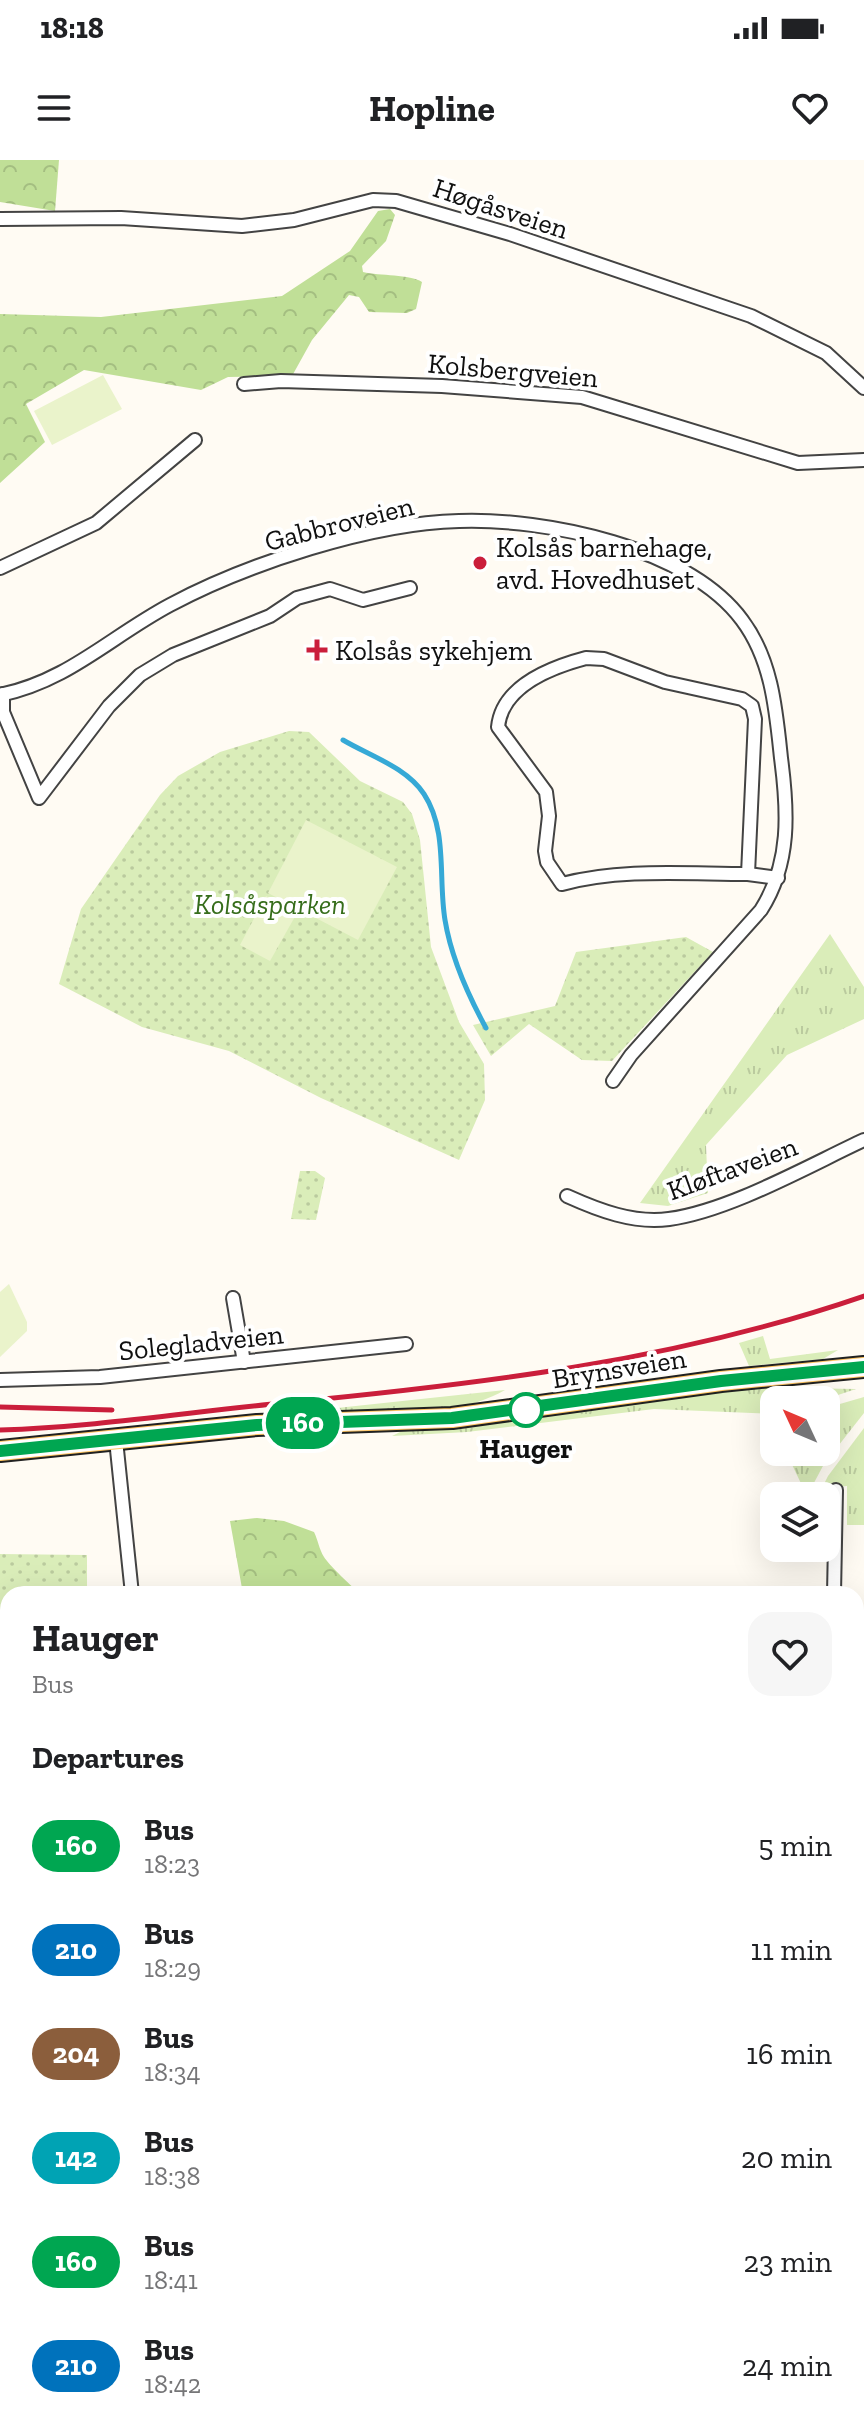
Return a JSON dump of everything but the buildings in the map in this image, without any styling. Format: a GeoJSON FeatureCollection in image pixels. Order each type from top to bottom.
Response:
{"type":"FeatureCollection","features":[{"type":"Feature","properties":{"kind":"main road","name":"Brynsveien"},"geometry":{"type":"LineString","coordinates":[[0,1451],[257,1425],[452,1418],[721,1381],[864,1367]]}},
{"type":"Feature","properties":{"kind":"street","name":"Høgåsveien"},"geometry":{"type":"LineString","coordinates":[[0,219],[121,218],[242,226],[294,220],[373,200],[396,201],[510,234],[751,316],[826,353],[864,388]]}},
{"type":"Feature","properties":{"kind":"street","name":"Kolsbergveien"},"geometry":{"type":"LineString","coordinates":[[244,384],[281,381],[442,386],[582,397],[798,463],[864,460]]}},
{"type":"Feature","properties":{"kind":"street"},"geometry":{"type":"LineString","coordinates":[[0,568],[96,523],[195,440]]}},
{"type":"Feature","properties":{"kind":"street","name":"Gabbroveien"},"geometry":{"type":"LineString","coordinates":[[1,695],[30,689],[62,674],[170,605],[281,560],[376,532],[458,521],[535,525],[573,532],[632,550],[690,574],[709,586],[743,621],[765,662],[778,732],[786,815],[784,852],[772,893],[745,932],[657,1026],[613,1081]]}},
{"type":"Feature","properties":{"kind":"street"},"geometry":{"type":"LineString","coordinates":[[1,695],[3,712],[39,798],[109,706],[140,675],[173,655],[270,616],[297,598],[330,589],[363,600],[410,588]]}},
{"type":"Feature","properties":{"kind":"street"},"geometry":{"type":"LineString","coordinates":[[748,874],[755,719],[752,706],[742,699],[665,682],[604,659],[586,658],[542,674],[506,704],[498,727],[546,792],[549,816],[545,851],[547,862],[562,884],[583,879],[643,875],[748,874],[778,878]]}},
{"type":"Feature","properties":{"kind":"street","name":"Kløftaveien"},"geometry":{"type":"LineString","coordinates":[[567,1196],[608,1212],[635,1218],[667,1219],[698,1212],[778,1180],[864,1140]]}},
{"type":"Feature","properties":{"kind":"street"},"geometry":{"type":"LineString","coordinates":[[233,1298],[244,1362]]}},
{"type":"Feature","properties":{"kind":"street","name":"Solegladveien"},"geometry":{"type":"LineString","coordinates":[[0,1380],[100,1377],[406,1344]]}},
{"type":"Feature","properties":{"kind":"street"},"geometry":{"type":"LineString","coordinates":[[116,1440],[131,1586]]}},
{"type":"Feature","properties":{"kind":"street"},"geometry":{"type":"LineString","coordinates":[[834,1586],[835,1562]]}},
{"type":"Feature","properties":{"kind":"green space"},"geometry":{"type":"Polygon","coordinates":[[[0,160],[59,160],[55,211],[0,202],[0,160]]]}},
{"type":"Feature","properties":{"kind":"green space"},"geometry":{"type":"Polygon","coordinates":[[[390,209],[395,215],[386,241],[362,266],[363,272],[422,282],[416,309],[407,313],[369,312],[359,297],[349,295],[312,340],[292,376],[228,377],[201,390],[84,370],[26,404],[45,442],[0,483],[0,314],[101,317],[282,296],[350,251],[378,211],[390,209]]]}},
{"type":"Feature","properties":{"kind":"green space"},"geometry":{"type":"Polygon","coordinates":[[[103,375],[122,409],[52,445],[34,411],[103,375]]]}},
{"type":"Feature","properties":{"kind":"green space","name":"Kolsåsparken"},"geometry":{"type":"Polygon","coordinates":[[[289,731],[309,732],[360,781],[403,802],[412,814],[420,840],[431,947],[459,1022],[484,1064],[485,1100],[459,1160],[321,1098],[229,1051],[142,1027],[59,984],[81,909],[160,795],[178,776],[220,752],[289,731]]]}},
{"type":"Feature","properties":{"kind":"green space"},"geometry":{"type":"Polygon","coordinates":[[[306,820],[397,867],[358,940],[268,893],[306,820]]]}},
{"type":"Feature","properties":{"kind":"green space"},"geometry":{"type":"Polygon","coordinates":[[[266,896],[297,913],[270,961],[240,945],[266,896]]]}},
{"type":"Feature","properties":{"kind":"green space"},"geometry":{"type":"Polygon","coordinates":[[[830,934],[864,987],[864,1019],[787,1055],[706,1145],[708,1193],[668,1206],[640,1203],[830,934]]]}},
{"type":"Feature","properties":{"kind":"green space"},"geometry":{"type":"Polygon","coordinates":[[[686,937],[713,952],[612,1061],[582,1060],[529,1024],[491,1056],[473,1025],[555,1006],[576,952],[686,937]]]}},
{"type":"Feature","properties":{"kind":"green space"},"geometry":{"type":"Polygon","coordinates":[[[300,1171],[315,1171],[325,1178],[316,1220],[291,1219],[300,1171]]]}},
{"type":"Feature","properties":{"kind":"green space"},"geometry":{"type":"Polygon","coordinates":[[[9,1284],[27,1322],[27,1331],[0,1357],[0,1292],[9,1284]]]}},
{"type":"Feature","properties":{"kind":"green space"},"geometry":{"type":"Polygon","coordinates":[[[763,1336],[770,1359],[838,1350],[823,1359],[749,1366],[739,1343],[763,1336]]]}},
{"type":"Feature","properties":{"kind":"green space"},"geometry":{"type":"Polygon","coordinates":[[[760,1388],[760,1413],[654,1409],[467,1432],[392,1436],[404,1430],[515,1420],[692,1393],[760,1388]]]}},
{"type":"Feature","properties":{"kind":"green space"},"geometry":{"type":"Polygon","coordinates":[[[840,1389],[856,1389],[840,1394],[840,1389]]]}},
{"type":"Feature","properties":{"kind":"green space"},"geometry":{"type":"Polygon","coordinates":[[[505,1390],[483,1400],[435,1411],[383,1414],[309,1411],[505,1390]]]}},
{"type":"Feature","properties":{"kind":"green space"},"geometry":{"type":"Polygon","coordinates":[[[864,1397],[864,1413],[840,1444],[840,1404],[864,1397]]]}},
{"type":"Feature","properties":{"kind":"green space"},"geometry":{"type":"Polygon","coordinates":[[[864,1428],[864,1525],[847,1525],[847,1486],[840,1487],[840,1482],[825,1482],[836,1466],[840,1466],[840,1460],[864,1428]]]}},
{"type":"Feature","properties":{"kind":"green space"},"geometry":{"type":"Polygon","coordinates":[[[793,1466],[823,1466],[814,1482],[800,1482],[793,1466]]]}},
{"type":"Feature","properties":{"kind":"green space"},"geometry":{"type":"Polygon","coordinates":[[[257,1518],[284,1521],[314,1532],[326,1560],[352,1586],[242,1586],[230,1521],[257,1518]]]}},
{"type":"Feature","properties":{"kind":"green space"},"geometry":{"type":"Polygon","coordinates":[[[0,1554],[87,1555],[87,1586],[0,1586],[0,1554]]]}},
{"type":"Feature","properties":{"kind":"waterway"},"geometry":{"type":"LineString","coordinates":[[343,740],[408,776],[432,808],[439,839],[443,904],[451,948],[486,1028]]}},
{"type":"Feature","properties":{"kind":"railway"},"geometry":{"type":"LineString","coordinates":[[0,1430],[107,1423],[357,1396],[577,1367],[721,1337],[864,1296]]}},
{"type":"Feature","properties":{"kind":"railway"},"geometry":{"type":"LineString","coordinates":[[0,1407],[112,1410]]}},
{"type":"Feature","properties":{"kind":"bus line","name":"160"},"geometry":{"type":"LineString","coordinates":[[0,1451],[257,1425],[452,1418],[550,1407],[721,1381],[864,1367]]}},
{"type":"Feature","properties":{"kind":"place","name":"Kolsås barnehage, avd. Hovedhuset"},"geometry":{"type":"Point","coordinates":[480,563]}},
{"type":"Feature","properties":{"kind":"place","name":"Kolsås sykehjem"},"geometry":{"type":"Point","coordinates":[317,650]}},
{"type":"Feature","properties":{"kind":"place","name":"Hauger"},"geometry":{"type":"Point","coordinates":[526,1410]}}]}
